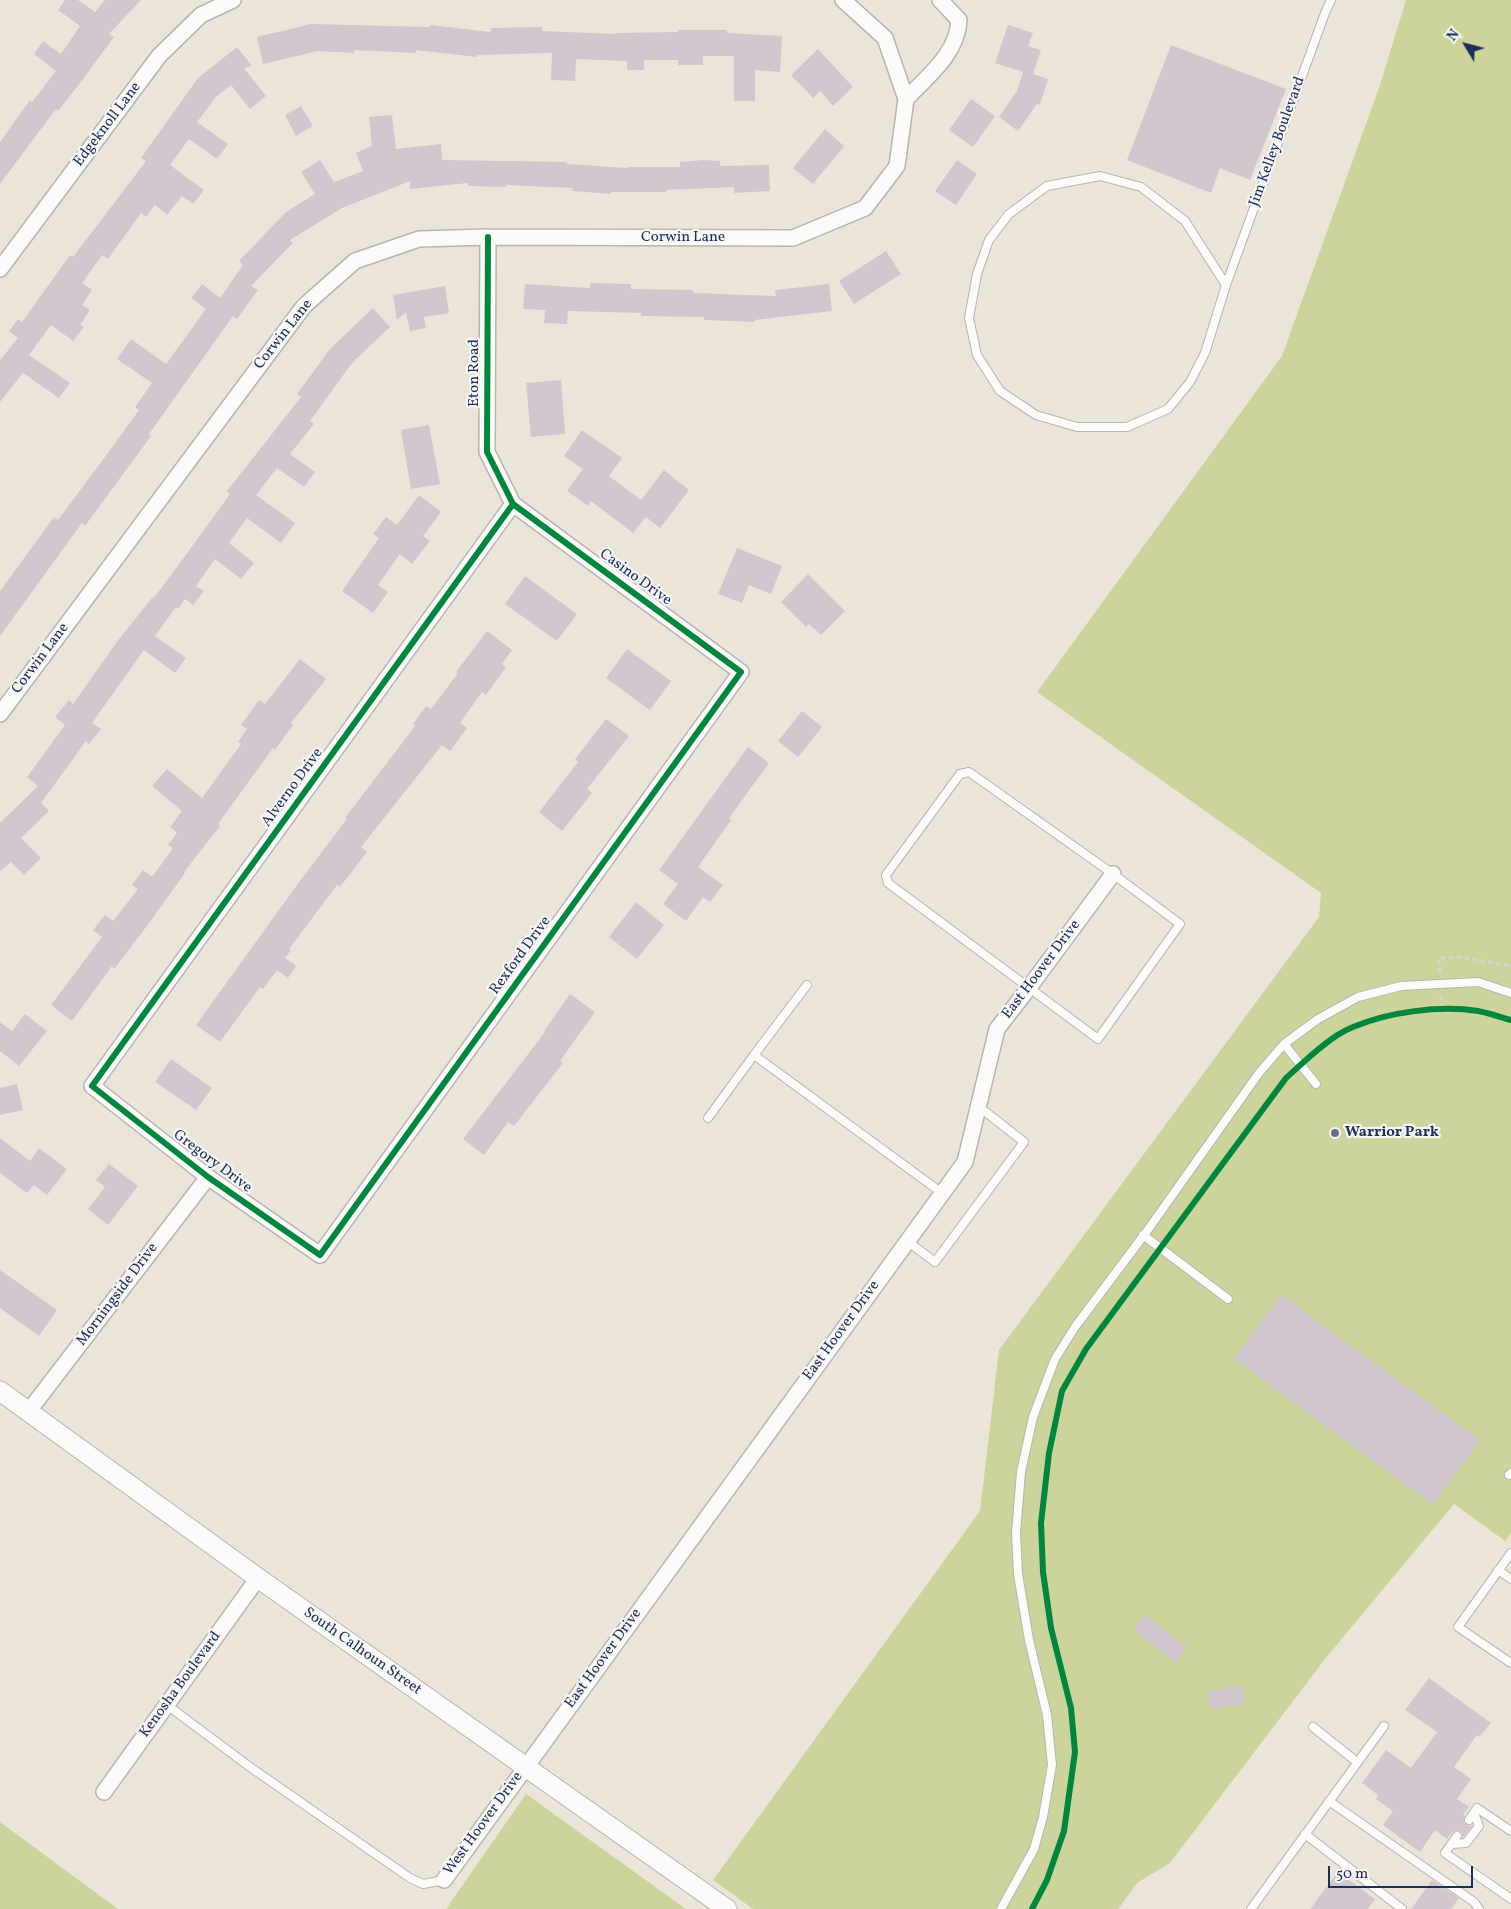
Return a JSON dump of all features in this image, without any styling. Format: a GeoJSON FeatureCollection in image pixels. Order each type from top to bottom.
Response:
{"type":"FeatureCollection","features":[{"type":"Feature","properties":{"kind":"street","name":"Edgeknoll Lane"},"geometry":{"type":"LineString","coordinates":[[0,270],[159,56],[201,14],[233,0]]}},
{"type":"Feature","properties":{"kind":"street"},"geometry":{"type":"LineString","coordinates":[[846,0],[885,38],[906,99],[940,63],[959,32],[959,20],[940,0]]}},
{"type":"Feature","properties":{"kind":"street","name":"Corwin Lane"},"geometry":{"type":"LineString","coordinates":[[0,714],[304,306],[355,261],[419,240],[488,237],[793,238],[865,208],[897,166],[906,99]]}},
{"type":"Feature","properties":{"kind":"street","name":"Eton Road"},"geometry":{"type":"LineString","coordinates":[[488,237],[487,452],[514,504]]}},
{"type":"Feature","properties":{"kind":"street","name":"Casino Drive"},"geometry":{"type":"LineString","coordinates":[[514,504],[742,672]]}},
{"type":"Feature","properties":{"kind":"street","name":"Alverno Drive"},"geometry":{"type":"LineString","coordinates":[[92,1086],[514,504]]}},
{"type":"Feature","properties":{"kind":"street","name":"Rexford Drive"},"geometry":{"type":"LineString","coordinates":[[320,1255],[742,672]]}},
{"type":"Feature","properties":{"kind":"street","name":"East Hoover Drive"},"geometry":{"type":"LineString","coordinates":[[525,1767],[965,1162],[997,1029],[1113,874]]}},
{"type":"Feature","properties":{"kind":"street","name":"Gregory Drive"},"geometry":{"type":"LineString","coordinates":[[92,1086],[208,1177],[320,1255]]}},
{"type":"Feature","properties":{"kind":"street","name":"Morningside Drive"},"geometry":{"type":"LineString","coordinates":[[28,1412],[208,1177]]}},
{"type":"Feature","properties":{"kind":"street","name":"South Calhoun Street"},"geometry":{"type":"LineString","coordinates":[[0,1391],[258,1578],[727,1909]]}},
{"type":"Feature","properties":{"kind":"street","name":"Kenosha Boulevard"},"geometry":{"type":"LineString","coordinates":[[104,1792],[258,1578]]}},
{"type":"Feature","properties":{"kind":"street","name":"West Hoover Drive"},"geometry":{"type":"LineString","coordinates":[[444,1880],[525,1767]]}},
{"type":"Feature","properties":{"kind":"lane","name":"Jim Kelley Boulevard"},"geometry":{"type":"LineString","coordinates":[[1226,284],[1185,221],[1141,187],[1100,176],[1047,186],[1009,214],[988,240],[977,274],[969,318],[977,355],[1000,390],[1036,415],[1077,427],[1127,427],[1168,409],[1190,382],[1205,353],[1226,284],[1324,13],[1331,0]]}},
{"type":"Feature","properties":{"kind":"lane"},"geometry":{"type":"LineString","coordinates":[[969,772],[1180,924],[1098,1039],[1028,989],[888,883],[886,875],[960,774],[969,772]]}},
{"type":"Feature","properties":{"kind":"lane"},"geometry":{"type":"LineString","coordinates":[[1001,1909],[1034,1849],[1043,1817],[1052,1765],[1046,1715],[1029,1640],[1018,1574],[1016,1533],[1021,1472],[1033,1417],[1055,1360],[1075,1327],[1143,1236],[1259,1073],[1284,1044],[1318,1019],[1358,997],[1401,986],[1478,982],[1511,993]]}},
{"type":"Feature","properties":{"kind":"lane"},"geometry":{"type":"LineString","coordinates":[[708,1118],[807,985]]}},
{"type":"Feature","properties":{"kind":"lane"},"geometry":{"type":"LineString","coordinates":[[1284,1044],[1316,1084]]}},
{"type":"Feature","properties":{"kind":"lane"},"geometry":{"type":"LineString","coordinates":[[754,1055],[942,1194]]}},
{"type":"Feature","properties":{"kind":"lane"},"geometry":{"type":"LineString","coordinates":[[907,1242],[935,1262],[1024,1142],[978,1106]]}},
{"type":"Feature","properties":{"kind":"lane"},"geometry":{"type":"LineString","coordinates":[[1143,1236],[1228,1299]]}},
{"type":"Feature","properties":{"kind":"lane"},"geometry":{"type":"LineString","coordinates":[[1511,1553],[1458,1627],[1511,1664]]}},
{"type":"Feature","properties":{"kind":"lane"},"geometry":{"type":"LineString","coordinates":[[1498,1570],[1511,1580]]}},
{"type":"Feature","properties":{"kind":"lane"},"geometry":{"type":"LineString","coordinates":[[167,1705],[250,1767],[410,1878],[424,1884],[444,1880]]}},
{"type":"Feature","properties":{"kind":"lane"},"geometry":{"type":"LineString","coordinates":[[1250,1909],[1384,1726]]}},
{"type":"Feature","properties":{"kind":"lane"},"geometry":{"type":"LineString","coordinates":[[1313,1727],[1357,1762]]}},
{"type":"Feature","properties":{"kind":"lane"},"geometry":{"type":"LineString","coordinates":[[1329,1801],[1474,1902],[1479,1909]]}},
{"type":"Feature","properties":{"kind":"lane"},"geometry":{"type":"LineString","coordinates":[[1452,1844],[1466,1843],[1471,1838],[1479,1826],[1472,1816],[1477,1808],[1511,1831]]}},
{"type":"Feature","properties":{"kind":"lane"},"geometry":{"type":"LineString","coordinates":[[1305,1834],[1402,1909]]}},
{"type":"Feature","properties":{"kind":"lane"},"geometry":{"type":"LineString","coordinates":[[1458,1836],[1445,1853],[1511,1899]]}},
{"type":"Feature","properties":{"kind":"path"},"geometry":{"type":"LineString","coordinates":[[1432,1009],[1451,1009]]}},
{"type":"Feature","properties":{"kind":"green space","name":"Warrior Park"},"geometry":{"type":"Polygon","coordinates":[[[1406,0],[1511,0],[1511,1533],[1505,1541],[1454,1504],[1325,1659],[1170,1863],[1137,1883],[1118,1909],[753,1909],[713,1880],[980,1511],[999,1350],[1319,917],[1321,893],[1037,692],[1282,356],[1380,85],[1406,0]]]}},
{"type":"Feature","properties":{"kind":"green space"},"geometry":{"type":"Polygon","coordinates":[[[526,1794],[686,1909],[446,1909],[526,1794]]]}},
{"type":"Feature","properties":{"kind":"green space"},"geometry":{"type":"Polygon","coordinates":[[[0,1822],[118,1909],[0,1909],[0,1822]]]}},
{"type":"Feature","properties":{"kind":"building"},"geometry":{"type":"Polygon","coordinates":[[[65,0],[78,0],[95,12],[105,0],[141,0],[109,34],[114,37],[58,111],[56,109],[0,184],[0,142],[30,100],[32,102],[56,71],[34,54],[43,41],[61,54],[80,26],[58,10],[65,0]]]}},
{"type":"Feature","properties":{"kind":"building"},"geometry":{"type":"Polygon","coordinates":[[[311,24],[430,27],[430,25],[491,32],[491,28],[542,27],[542,31],[615,34],[678,32],[678,30],[727,30],[727,33],[782,36],[780,72],[755,70],[755,101],[734,101],[734,56],[703,56],[703,65],[678,65],[678,60],[644,60],[644,70],[627,70],[627,61],[576,59],[575,81],[551,80],[552,53],[477,55],[477,57],[416,50],[416,53],[354,50],[354,53],[318,51],[263,64],[257,37],[311,24]]]}},
{"type":"Feature","properties":{"kind":"building"},"geometry":{"type":"Polygon","coordinates":[[[1008,25],[1033,33],[1028,46],[1041,50],[1033,74],[1048,79],[1040,105],[1037,104],[1018,131],[999,117],[1017,91],[1023,72],[995,63],[1008,25]]]}},
{"type":"Feature","properties":{"kind":"building"},"geometry":{"type":"Polygon","coordinates":[[[1171,45],[1286,89],[1250,180],[1220,168],[1211,193],[1127,160],[1171,45]]]}},
{"type":"Feature","properties":{"kind":"building"},"geometry":{"type":"Polygon","coordinates":[[[237,47],[252,66],[244,68],[266,96],[250,109],[231,85],[216,97],[197,122],[228,144],[217,159],[189,139],[170,165],[204,190],[193,204],[182,196],[167,215],[155,205],[146,217],[141,213],[108,259],[102,255],[82,283],[92,290],[82,305],[90,310],[80,325],[84,327],[73,341],[51,325],[29,355],[70,383],[59,398],[23,373],[0,402],[0,360],[18,338],[9,331],[18,319],[22,322],[70,255],[73,257],[146,161],[141,158],[198,78],[237,47]]]}},
{"type":"Feature","properties":{"kind":"building"},"geometry":{"type":"Polygon","coordinates":[[[818,49],[853,87],[833,106],[820,91],[813,98],[791,75],[818,49]]]}},
{"type":"Feature","properties":{"kind":"building"},"geometry":{"type":"Polygon","coordinates":[[[971,99],[995,116],[973,147],[949,130],[971,99]]]}},
{"type":"Feature","properties":{"kind":"building"},"geometry":{"type":"Polygon","coordinates":[[[301,106],[313,126],[296,136],[285,115],[301,106]]]}},
{"type":"Feature","properties":{"kind":"building"},"geometry":{"type":"Polygon","coordinates":[[[392,115],[396,149],[441,144],[442,160],[567,162],[567,164],[627,168],[680,167],[680,162],[703,160],[720,161],[720,166],[769,165],[770,191],[734,193],[734,187],[666,190],[666,192],[611,192],[611,194],[572,191],[573,188],[506,185],[506,187],[468,186],[468,183],[410,189],[410,181],[342,208],[290,240],[293,243],[251,286],[258,290],[237,319],[233,316],[149,434],[151,436],[85,526],[82,523],[0,636],[0,591],[54,517],[58,520],[102,461],[139,410],[135,407],[152,383],[117,359],[131,339],[166,364],[206,309],[191,298],[202,284],[220,298],[243,265],[239,261],[286,212],[315,194],[301,172],[320,160],[334,182],[363,171],[356,153],[372,146],[369,117],[392,115]]]}},
{"type":"Feature","properties":{"kind":"building"},"geometry":{"type":"Polygon","coordinates":[[[825,129],[844,146],[813,184],[793,168],[825,129]]]}},
{"type":"Feature","properties":{"kind":"building"},"geometry":{"type":"Polygon","coordinates":[[[957,160],[977,174],[956,205],[935,191],[957,160]]]}},
{"type":"Feature","properties":{"kind":"building"},"geometry":{"type":"Polygon","coordinates":[[[886,251],[901,274],[854,304],[839,281],[886,251]]]}},
{"type":"Feature","properties":{"kind":"building"},"geometry":{"type":"Polygon","coordinates":[[[590,283],[631,284],[631,289],[693,290],[693,293],[776,296],[775,290],[829,284],[832,311],[755,320],[755,322],[704,320],[704,317],[641,316],[641,313],[568,311],[567,324],[544,323],[545,310],[523,309],[525,284],[590,288],[590,283]]]}},
{"type":"Feature","properties":{"kind":"building"},"geometry":{"type":"Polygon","coordinates":[[[445,286],[449,313],[424,317],[426,328],[410,331],[406,312],[397,320],[393,295],[445,286]]]}},
{"type":"Feature","properties":{"kind":"building"},"geometry":{"type":"Polygon","coordinates":[[[373,308],[390,327],[352,363],[310,421],[314,424],[290,454],[315,472],[304,487],[277,468],[256,495],[295,523],[281,543],[247,518],[229,543],[254,563],[241,579],[215,559],[196,586],[204,591],[193,605],[185,599],[178,609],[176,607],[155,636],[186,658],[175,673],[144,650],[92,723],[101,729],[89,744],[86,741],[41,803],[49,811],[21,838],[41,858],[24,875],[11,862],[0,871],[0,823],[38,786],[27,777],[65,725],[55,717],[69,700],[73,704],[119,639],[153,599],[230,494],[227,491],[301,397],[297,394],[330,349],[373,308]]]}},
{"type":"Feature","properties":{"kind":"building"},"geometry":{"type":"Polygon","coordinates":[[[561,380],[565,434],[531,437],[526,383],[561,380]]]}},
{"type":"Feature","properties":{"kind":"building"},"geometry":{"type":"Polygon","coordinates":[[[429,425],[440,484],[411,489],[401,430],[429,425]]]}},
{"type":"Feature","properties":{"kind":"building"},"geometry":{"type":"Polygon","coordinates":[[[582,430],[622,458],[609,476],[641,500],[664,470],[689,490],[660,528],[646,517],[633,533],[591,501],[588,506],[567,491],[583,469],[564,456],[582,430]]]}},
{"type":"Feature","properties":{"kind":"building"},"geometry":{"type":"Polygon","coordinates":[[[419,495],[441,512],[423,536],[430,541],[412,564],[400,554],[378,585],[388,592],[373,613],[342,591],[379,538],[373,534],[386,517],[397,525],[419,495]]]}},
{"type":"Feature","properties":{"kind":"building"},"geometry":{"type":"Polygon","coordinates":[[[737,548],[782,566],[771,594],[749,585],[742,603],[718,594],[737,548]]]}},
{"type":"Feature","properties":{"kind":"building"},"geometry":{"type":"Polygon","coordinates":[[[808,574],[845,611],[821,635],[809,624],[806,627],[781,602],[808,574]]]}},
{"type":"Feature","properties":{"kind":"building"},"geometry":{"type":"Polygon","coordinates":[[[525,576],[577,614],[557,641],[505,604],[525,576]]]}},
{"type":"Feature","properties":{"kind":"building"},"geometry":{"type":"Polygon","coordinates":[[[487,631],[512,650],[502,664],[506,667],[486,695],[482,692],[460,723],[467,728],[450,751],[442,745],[361,847],[367,852],[340,887],[337,885],[289,949],[291,950],[285,958],[296,966],[288,978],[277,970],[263,989],[260,987],[220,1042],[196,1025],[347,819],[345,818],[415,726],[413,724],[426,706],[431,709],[487,631]]]}},
{"type":"Feature","properties":{"kind":"building"},"geometry":{"type":"Polygon","coordinates":[[[627,649],[671,681],[650,710],[606,678],[627,649]]]}},
{"type":"Feature","properties":{"kind":"building"},"geometry":{"type":"Polygon","coordinates":[[[300,659],[326,679],[291,723],[293,725],[275,750],[273,748],[218,824],[220,826],[184,872],[147,926],[114,969],[112,966],[72,1021],[51,1005],[102,937],[93,930],[105,915],[113,921],[138,889],[132,885],[143,870],[152,877],[173,848],[168,845],[177,833],[170,827],[182,811],[152,786],[167,769],[202,798],[241,744],[238,742],[247,729],[241,725],[259,700],[265,704],[300,659]]]}},
{"type":"Feature","properties":{"kind":"building"},"geometry":{"type":"Polygon","coordinates":[[[802,711],[822,727],[798,757],[778,741],[802,711]]]}},
{"type":"Feature","properties":{"kind":"building"},"geometry":{"type":"Polygon","coordinates":[[[606,719],[629,736],[587,789],[592,793],[562,831],[539,812],[578,762],[575,759],[606,719]]]}},
{"type":"Feature","properties":{"kind":"building"},"geometry":{"type":"Polygon","coordinates":[[[748,747],[769,763],[729,818],[731,820],[698,867],[723,885],[710,902],[703,897],[686,921],[663,904],[678,884],[659,870],[748,747]]]}},
{"type":"Feature","properties":{"kind":"building"},"geometry":{"type":"Polygon","coordinates":[[[636,902],[664,925],[637,959],[609,937],[636,902]]]}},
{"type":"Feature","properties":{"kind":"building"},"geometry":{"type":"Polygon","coordinates":[[[570,994],[595,1012],[560,1061],[563,1063],[514,1126],[508,1122],[484,1155],[463,1139],[545,1032],[570,994]]]}},
{"type":"Feature","properties":{"kind":"building"},"geometry":{"type":"Polygon","coordinates":[[[25,1014],[47,1031],[19,1066],[0,1051],[0,1022],[12,1031],[25,1014]]]}},
{"type":"Feature","properties":{"kind":"building"},"geometry":{"type":"Polygon","coordinates":[[[171,1059],[212,1088],[196,1110],[155,1082],[171,1059]]]}},
{"type":"Feature","properties":{"kind":"building"},"geometry":{"type":"Polygon","coordinates":[[[17,1084],[23,1110],[0,1115],[0,1088],[17,1084]]]}},
{"type":"Feature","properties":{"kind":"building"},"geometry":{"type":"Polygon","coordinates":[[[0,1138],[30,1161],[39,1148],[67,1169],[47,1195],[34,1185],[27,1193],[0,1173],[0,1138]]]}},
{"type":"Feature","properties":{"kind":"building"},"geometry":{"type":"Polygon","coordinates":[[[109,1164],[138,1186],[108,1225],[88,1209],[105,1187],[96,1180],[109,1164]]]}},
{"type":"Feature","properties":{"kind":"building"},"geometry":{"type":"Polygon","coordinates":[[[0,1270],[57,1310],[39,1336],[0,1308],[0,1270]]]}},
{"type":"Feature","properties":{"kind":"building"},"geometry":{"type":"Polygon","coordinates":[[[1281,1295],[1480,1440],[1433,1505],[1234,1359],[1281,1295]]]}},
{"type":"Feature","properties":{"kind":"building"},"geometry":{"type":"Polygon","coordinates":[[[1145,1615],[1187,1647],[1176,1663],[1133,1630],[1145,1615]]]}},
{"type":"Feature","properties":{"kind":"building"},"geometry":{"type":"Polygon","coordinates":[[[1429,1678],[1491,1723],[1479,1737],[1477,1735],[1454,1767],[1471,1779],[1457,1799],[1469,1807],[1463,1815],[1465,1816],[1464,1823],[1468,1826],[1473,1825],[1463,1838],[1462,1833],[1458,1830],[1452,1832],[1447,1839],[1435,1830],[1420,1852],[1383,1825],[1393,1811],[1376,1799],[1378,1795],[1362,1783],[1386,1750],[1411,1768],[1437,1732],[1405,1710],[1429,1678]]]}},
{"type":"Feature","properties":{"kind":"building"},"geometry":{"type":"Polygon","coordinates":[[[1242,1686],[1245,1704],[1210,1709],[1208,1691],[1242,1686]]]}},
{"type":"Feature","properties":{"kind":"building"},"geometry":{"type":"Polygon","coordinates":[[[1338,1872],[1375,1899],[1368,1909],[1310,1909],[1338,1872]]]}},
{"type":"Feature","properties":{"kind":"building"},"geometry":{"type":"Polygon","coordinates":[[[1432,1880],[1459,1898],[1451,1909],[1411,1909],[1432,1880]]]}},
{"type":"Feature","properties":{"kind":"cycle path"},"geometry":{"type":"LineString","coordinates":[[488,237],[487,452],[513,504],[741,672],[320,1255],[208,1177],[92,1086],[513,504]]}},
{"type":"Feature","properties":{"kind":"cycle path"},"geometry":{"type":"LineString","coordinates":[[1032,1909],[1047,1880],[1064,1831],[1075,1752],[1071,1708],[1051,1628],[1043,1572],[1041,1523],[1049,1453],[1062,1391],[1086,1349],[1286,1078],[1318,1050],[1336,1036],[1353,1027],[1382,1017],[1414,1011],[1463,1009],[1511,1020]]}},
{"type":"Feature","properties":{"kind":"place","name":"Warrior Park"},"geometry":{"type":"Point","coordinates":[1335,1133]}}]}
